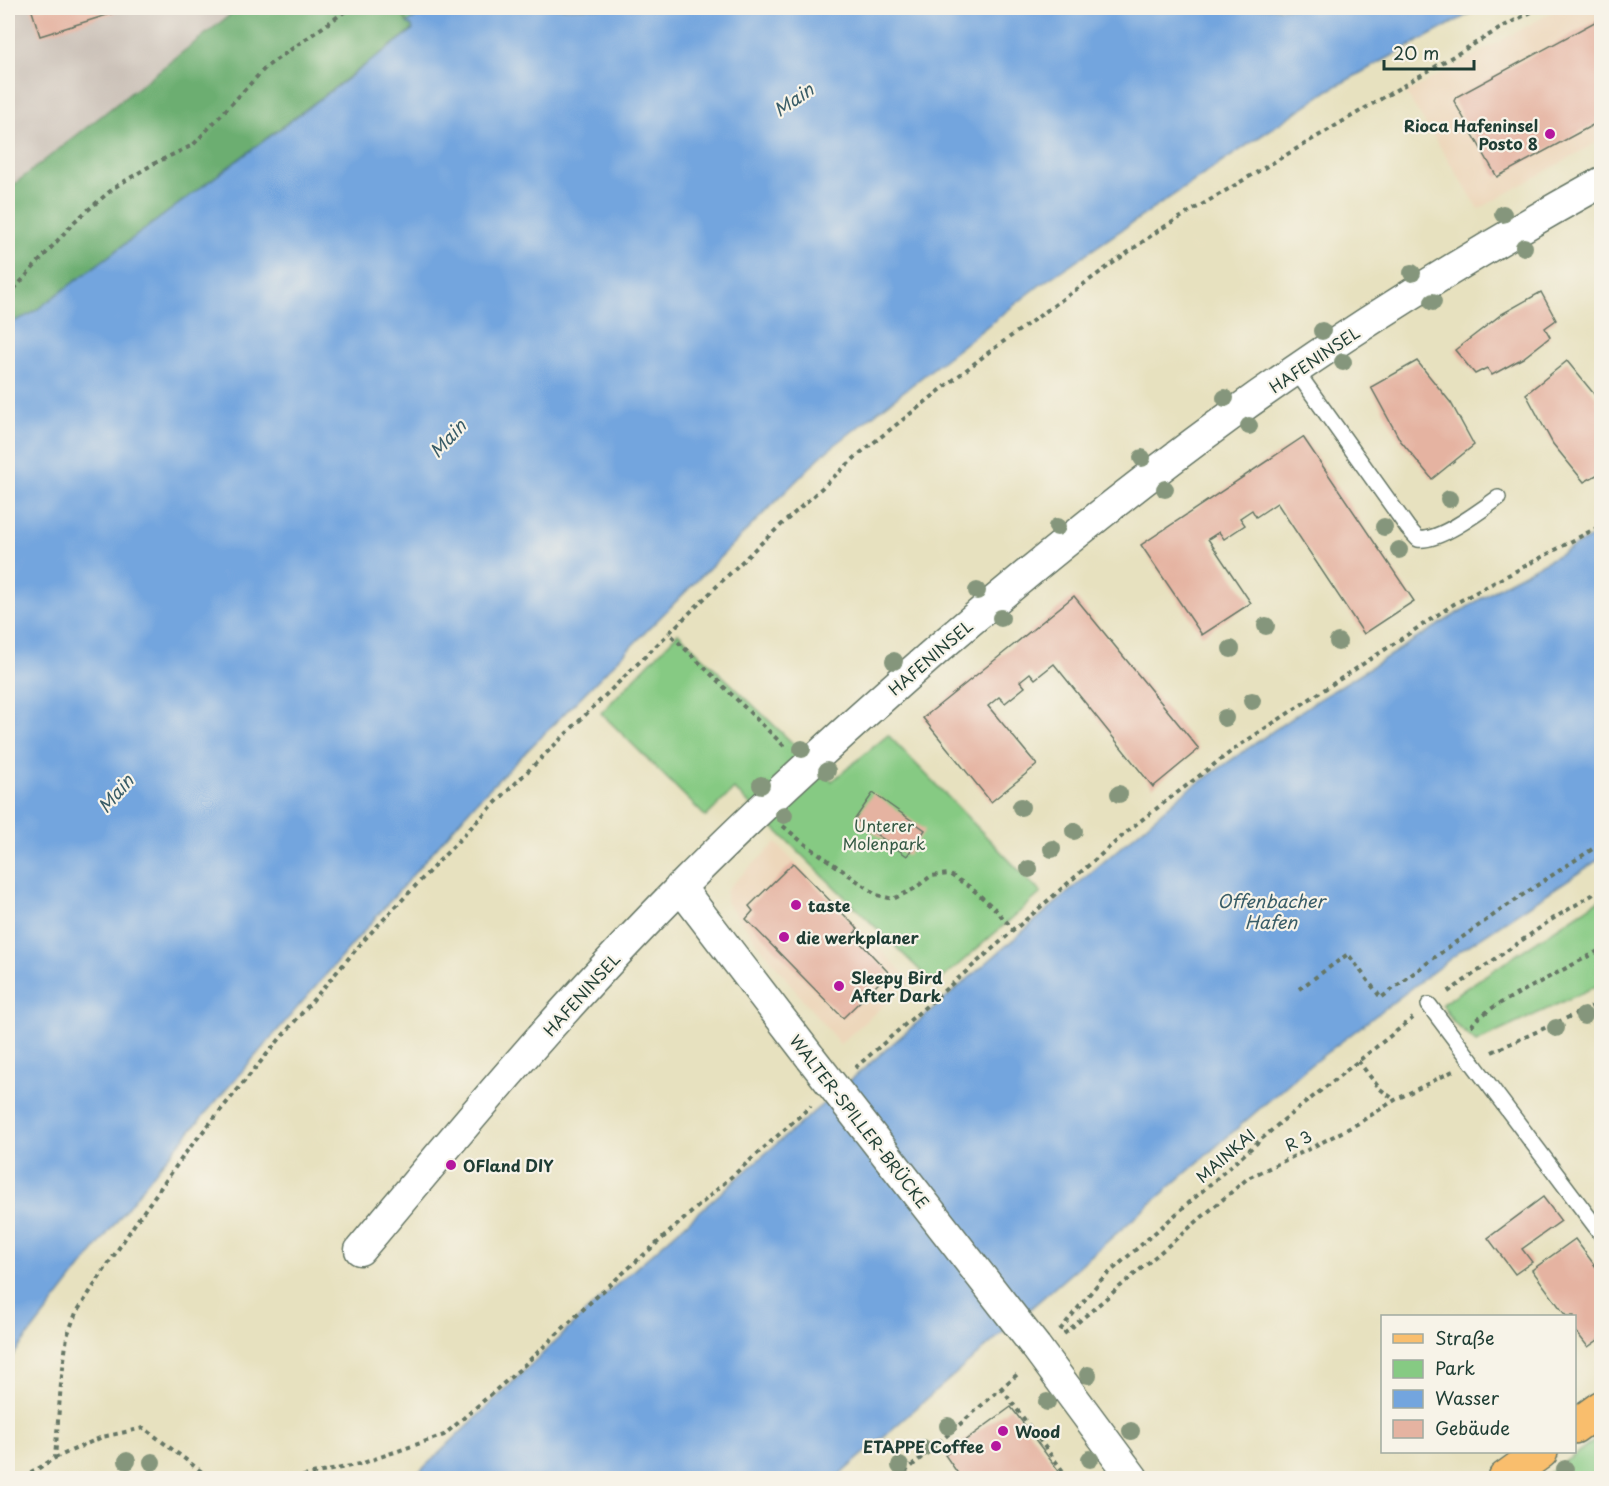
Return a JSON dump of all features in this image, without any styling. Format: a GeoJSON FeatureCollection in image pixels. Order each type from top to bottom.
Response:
{"type":"FeatureCollection","features":[{"type":"Feature","properties":{"kind":"main road"},"geometry":{"type":"LineString","coordinates":[[1576,1426],[1602,1407]]}},
{"type":"Feature","properties":{"kind":"main road"},"geometry":{"type":"LineString","coordinates":[[1505,1479],[1540,1453]]}},
{"type":"Feature","properties":{"kind":"street","name":"HAFENINSEL"},"geometry":{"type":"LineString","coordinates":[[360,1250],[462,1127],[681,887],[806,767],[1014,584],[1230,416],[1296,370],[1444,273],[1602,182]]}},
{"type":"Feature","properties":{"kind":"street","name":"WALTER-SPILLER-BRÜCKE"},"geometry":{"type":"LineString","coordinates":[[681,887],[1039,1351],[1132,1479]]}},
{"type":"Feature","properties":{"kind":"lane"},"geometry":{"type":"LineString","coordinates":[[1296,370],[1418,539],[1435,536],[1456,526],[1498,498]]}},
{"type":"Feature","properties":{"kind":"lane"},"geometry":{"type":"LineString","coordinates":[[1429,1005],[1602,1235]]}},
{"type":"Feature","properties":{"kind":"path"},"geometry":{"type":"LineString","coordinates":[[8,296],[75,221],[115,187],[155,163],[193,145],[266,67],[350,8]]}},
{"type":"Feature","properties":{"kind":"path"},"geometry":{"type":"LineString","coordinates":[[55,1458],[67,1336],[76,1312],[187,1151],[365,939],[480,818],[757,547],[859,454],[989,351],[1159,230],[1359,111],[1539,8]]}},
{"type":"Feature","properties":{"kind":"path"},"geometry":{"type":"LineString","coordinates":[[848,1074],[1135,825],[1237,747],[1454,604],[1602,525]]}},
{"type":"Feature","properties":{"kind":"path"},"geometry":{"type":"LineString","coordinates":[[669,633],[806,767]]}},
{"type":"Feature","properties":{"kind":"path"},"geometry":{"type":"LineString","coordinates":[[762,809],[801,841],[877,895],[893,899],[914,889],[931,876],[949,874],[970,887],[1014,930]]}},
{"type":"Feature","properties":{"kind":"path"},"geometry":{"type":"LineString","coordinates":[[1299,989],[1348,954],[1381,998],[1426,963],[1602,843]]}},
{"type":"Feature","properties":{"kind":"path","name":"MAINKAI"},"geometry":{"type":"LineString","coordinates":[[898,1479],[1001,1388],[1039,1351],[1101,1280],[1281,1122],[1429,1005],[1551,920],[1602,889]]}},
{"type":"Feature","properties":{"kind":"path"},"geometry":{"type":"LineString","coordinates":[[1456,1041],[1477,1019],[1495,1006],[1602,949]]}},
{"type":"Feature","properties":{"kind":"path","name":"R 3"},"geometry":{"type":"LineString","coordinates":[[1039,1351],[1248,1178],[1356,1124],[1395,1100],[1602,1002]]}},
{"type":"Feature","properties":{"kind":"path"},"geometry":{"type":"LineString","coordinates":[[1358,1061],[1380,1089],[1395,1100]]}},
{"type":"Feature","properties":{"kind":"path"},"geometry":{"type":"LineString","coordinates":[[294,1479],[360,1464],[444,1436],[519,1370],[594,1299],[813,1105]]}},
{"type":"Feature","properties":{"kind":"path"},"geometry":{"type":"LineString","coordinates":[[1001,1388],[1068,1479]]}},
{"type":"Feature","properties":{"kind":"path"},"geometry":{"type":"LineString","coordinates":[[23,1479],[55,1458],[102,1437],[144,1428],[210,1479]]}},
{"type":"Feature","properties":{"kind":"shaded area"},"geometry":{"type":"Polygon","coordinates":[[[8,8],[239,8],[8,189],[8,8]]]}},
{"type":"Feature","properties":{"kind":"shaded area"},"geometry":{"type":"Polygon","coordinates":[[[1560,8],[1601,8],[1601,140],[1479,209],[1406,93],[1560,8]]]}},
{"type":"Feature","properties":{"kind":"shaded area"},"geometry":{"type":"Polygon","coordinates":[[[776,843],[911,981],[840,1044],[726,902],[726,891],[729,887],[776,843]]]}},
{"type":"Feature","properties":{"kind":"green space"},"geometry":{"type":"Polygon","coordinates":[[[239,8],[401,8],[407,23],[413,29],[31,314],[8,324],[8,189],[239,8]]]}},
{"type":"Feature","properties":{"kind":"green space"},"geometry":{"type":"Polygon","coordinates":[[[401,8],[431,8],[407,23],[401,8]]]}},
{"type":"Feature","properties":{"kind":"green space","name":"Unterer Molenpark"},"geometry":{"type":"Polygon","coordinates":[[[678,633],[832,781],[888,735],[1041,893],[935,985],[734,789],[706,817],[601,713],[678,633]]]}},
{"type":"Feature","properties":{"kind":"green space"},"geometry":{"type":"Polygon","coordinates":[[[1601,899],[1601,984],[1476,1042],[1453,1022],[1442,1004],[1601,899]]]}},
{"type":"Feature","properties":{"kind":"green space"},"geometry":{"type":"Polygon","coordinates":[[[1601,1436],[1601,1478],[1542,1478],[1601,1436]]]}},
{"type":"Feature","properties":{"kind":"water","name":"Main"},"geometry":{"type":"Polygon","coordinates":[[[431,8],[438,8],[441,13],[456,8],[1480,8],[1329,90],[1040,285],[822,455],[476,802],[158,1168],[8,1362],[8,324],[31,314],[413,30],[412,26],[407,23],[431,8]]]}},
{"type":"Feature","properties":{"kind":"water","name":"Offenbacher Hafen"},"geometry":{"type":"Polygon","coordinates":[[[1601,532],[1601,858],[1463,949],[1304,1070],[836,1478],[413,1478],[586,1312],[766,1153],[1181,795],[1313,703],[1511,580],[1601,532]]]}},
{"type":"Feature","properties":{"kind":"building"},"geometry":{"type":"Polygon","coordinates":[[[31,8],[129,8],[40,36],[31,8]]]}},
{"type":"Feature","properties":{"kind":"building"},"geometry":{"type":"Polygon","coordinates":[[[1602,18],[1602,120],[1497,177],[1454,101],[1456,97],[1602,18]]]}},
{"type":"Feature","properties":{"kind":"building"},"geometry":{"type":"Polygon","coordinates":[[[1541,292],[1556,320],[1545,328],[1550,337],[1523,358],[1492,375],[1487,368],[1475,374],[1455,350],[1502,314],[1541,292]]]}},
{"type":"Feature","properties":{"kind":"building"},"geometry":{"type":"Polygon","coordinates":[[[1417,361],[1451,403],[1474,445],[1432,479],[1400,440],[1371,387],[1417,361]]]}},
{"type":"Feature","properties":{"kind":"building"},"geometry":{"type":"Polygon","coordinates":[[[1567,361],[1599,400],[1596,402],[1602,408],[1602,472],[1584,482],[1553,444],[1526,394],[1567,361]]]}},
{"type":"Feature","properties":{"kind":"building"},"geometry":{"type":"Polygon","coordinates":[[[1303,437],[1414,601],[1364,634],[1277,503],[1256,517],[1252,510],[1240,518],[1245,525],[1224,539],[1219,532],[1208,539],[1251,603],[1202,635],[1141,545],[1303,437]]]}},
{"type":"Feature","properties":{"kind":"building"},"geometry":{"type":"Polygon","coordinates":[[[1074,596],[1199,749],[1153,787],[1054,664],[1035,679],[1030,673],[1020,681],[1025,687],[1005,703],[999,697],[988,706],[1037,765],[991,802],[923,718],[1074,596]]]}},
{"type":"Feature","properties":{"kind":"building"},"geometry":{"type":"Polygon","coordinates":[[[873,793],[925,830],[907,856],[855,819],[873,793]]]}},
{"type":"Feature","properties":{"kind":"building"},"geometry":{"type":"Polygon","coordinates":[[[793,863],[858,929],[853,935],[889,973],[843,1018],[746,919],[753,911],[749,906],[793,863]]]}},
{"type":"Feature","properties":{"kind":"building"},"geometry":{"type":"Polygon","coordinates":[[[1543,1197],[1561,1221],[1522,1249],[1532,1262],[1515,1274],[1488,1238],[1543,1197]]]}},
{"type":"Feature","properties":{"kind":"building"},"geometry":{"type":"Polygon","coordinates":[[[1575,1239],[1602,1275],[1602,1337],[1588,1347],[1576,1332],[1576,1315],[1565,1315],[1532,1270],[1575,1239]]]}},
{"type":"Feature","properties":{"kind":"building","name":"Wood"},"geometry":{"type":"Polygon","coordinates":[[[1011,1407],[1064,1478],[961,1478],[945,1455],[1011,1407]]]}},
{"type":"Feature","properties":{"kind":"place","name":"Rioca Hafeninsel Posto 8"},"geometry":{"type":"Point","coordinates":[1550,134]}},
{"type":"Feature","properties":{"kind":"place","name":"taste"},"geometry":{"type":"Point","coordinates":[796,905]}},
{"type":"Feature","properties":{"kind":"place","name":"die werkplaner"},"geometry":{"type":"Point","coordinates":[784,937]}},
{"type":"Feature","properties":{"kind":"place","name":"Sleepy Bird After Dark"},"geometry":{"type":"Point","coordinates":[839,986]}},
{"type":"Feature","properties":{"kind":"place","name":"OFland DIY"},"geometry":{"type":"Point","coordinates":[451,1165]}},
{"type":"Feature","properties":{"kind":"place","name":"Wood"},"geometry":{"type":"Point","coordinates":[1003,1431]}},
{"type":"Feature","properties":{"kind":"place","name":"ETAPPE Coffee"},"geometry":{"type":"Point","coordinates":[996,1446]}}]}
